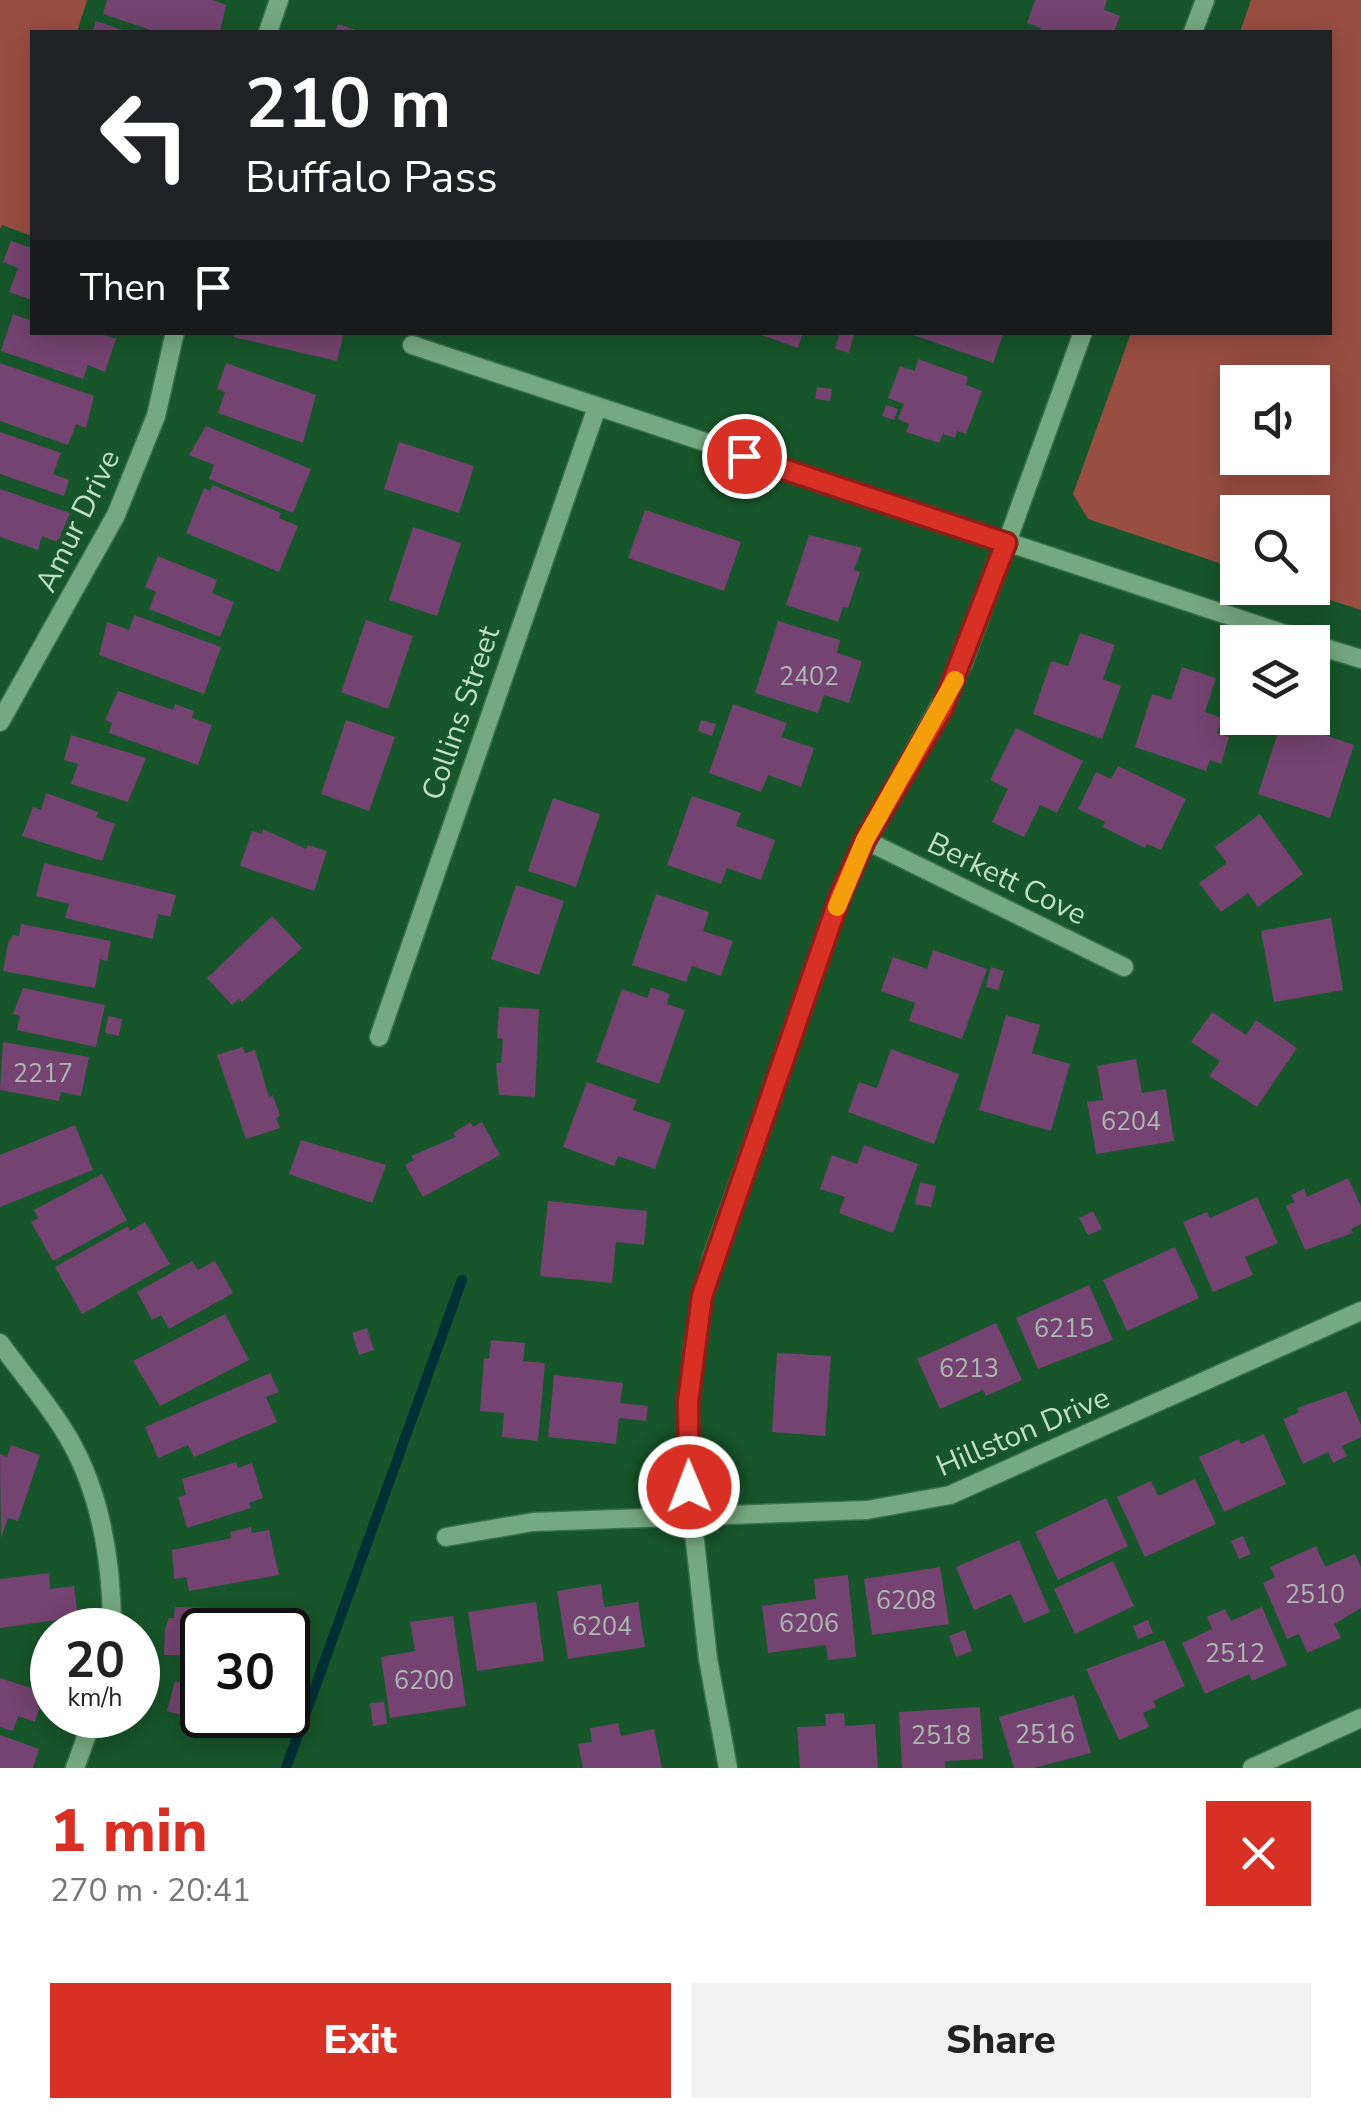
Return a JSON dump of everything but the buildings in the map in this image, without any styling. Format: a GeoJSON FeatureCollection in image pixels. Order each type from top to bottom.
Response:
{"type":"FeatureCollection","features":[{"type":"Feature","properties":{"kind":"street"},"geometry":{"type":"LineString","coordinates":[[269,30],[279,0]]}},
{"type":"Feature","properties":{"kind":"street"},"geometry":{"type":"LineString","coordinates":[[1194,30],[1205,0]]}},
{"type":"Feature","properties":{"kind":"street","name":"Amur Drive"},"geometry":{"type":"LineString","coordinates":[[0,722],[116,515],[156,416],[174,335]]}},
{"type":"Feature","properties":{"kind":"street"},"geometry":{"type":"LineString","coordinates":[[728,1768],[708,1659],[692,1520],[688,1402],[702,1296],[814,970],[865,840],[942,709],[1082,335]]}},
{"type":"Feature","properties":{"kind":"street"},"geometry":{"type":"LineString","coordinates":[[412,345],[1256,625]]}},
{"type":"Feature","properties":{"kind":"street","name":"Collins Street"},"geometry":{"type":"LineString","coordinates":[[379,1037],[597,407]]}},
{"type":"Feature","properties":{"kind":"street"},"geometry":{"type":"LineString","coordinates":[[1330,649],[1361,660]]}},
{"type":"Feature","properties":{"kind":"street","name":"Berkett Cove"},"geometry":{"type":"LineString","coordinates":[[865,840],[1124,966]]}},
{"type":"Feature","properties":{"kind":"street","name":"Hillston Drive"},"geometry":{"type":"LineString","coordinates":[[446,1537],[533,1522],[692,1520],[867,1510],[950,1495],[1361,1311]]}},
{"type":"Feature","properties":{"kind":"street"},"geometry":{"type":"LineString","coordinates":[[0,1343],[68,1437],[95,1498],[112,1580],[112,1608]]}},
{"type":"Feature","properties":{"kind":"street"},"geometry":{"type":"LineString","coordinates":[[1252,1768],[1361,1718]]}},
{"type":"Feature","properties":{"kind":"street"},"geometry":{"type":"LineString","coordinates":[[75,1768],[86,1738]]}},
{"type":"Feature","properties":{"kind":"shaded area"},"geometry":{"type":"Polygon","coordinates":[[[0,0],[87,0],[78,30],[30,30],[30,235],[2,225],[0,229],[0,0]]]}},
{"type":"Feature","properties":{"kind":"shaded area"},"geometry":{"type":"Polygon","coordinates":[[[1251,0],[1361,0],[1361,610],[1330,600],[1330,495],[1220,495],[1220,563],[1088,519],[1073,494],[1130,335],[1332,335],[1332,30],[1241,30],[1251,0]]]}},
{"type":"Feature","properties":{"kind":"waterway"},"geometry":{"type":"LineString","coordinates":[[286,1768],[462,1280]]}},
{"type":"Feature","properties":{"kind":"slow traffic"},"geometry":{"type":"LineString","coordinates":[[837,907],[865,840],[955,680]]}},
{"type":"Feature","properties":{"kind":"route"},"geometry":{"type":"LineString","coordinates":[[689,1487],[688,1402],[693,1345],[712,1257],[840,896],[865,840],[942,709],[963,664],[1006,543],[744,456]]}}]}
